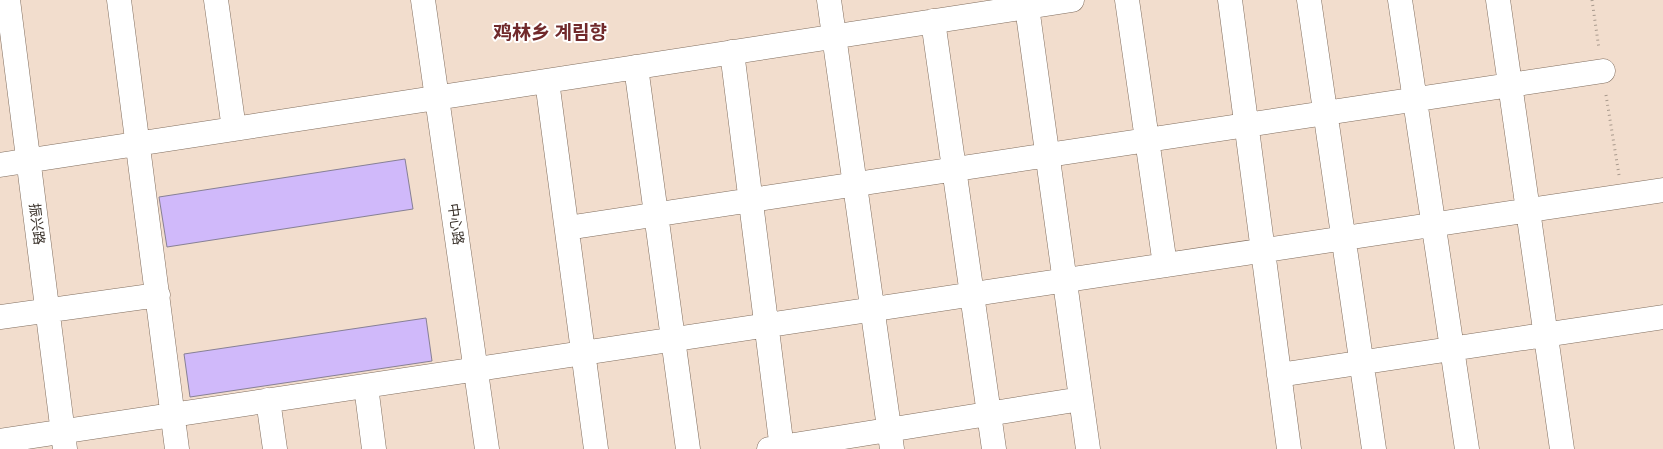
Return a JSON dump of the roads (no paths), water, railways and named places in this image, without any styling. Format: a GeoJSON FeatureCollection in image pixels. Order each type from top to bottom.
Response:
{"type":"FeatureCollection","features":[{"type":"Feature","properties":{"kind":"street","name":"振兴路"},"geometry":{"type":"LineString","coordinates":[[8,0],[6,28],[29,160],[64,440]]}},
{"type":"Feature","properties":{"kind":"street"},"geometry":{"type":"LineString","coordinates":[[119,0],[178,449]]}},
{"type":"Feature","properties":{"kind":"street"},"geometry":{"type":"LineString","coordinates":[[216,0],[234,129]]}},
{"type":"Feature","properties":{"kind":"street","name":"中心路"},"geometry":{"type":"LineString","coordinates":[[423,0],[487,449]]}},
{"type":"Feature","properties":{"kind":"street"},"geometry":{"type":"LineString","coordinates":[[829,0],[890,439]]}},
{"type":"Feature","properties":{"kind":"street"},"geometry":{"type":"LineString","coordinates":[[0,165],[1072,0]]}},
{"type":"Feature","properties":{"kind":"street"},"geometry":{"type":"LineString","coordinates":[[1127,0],[1165,265]]}},
{"type":"Feature","properties":{"kind":"street"},"geometry":{"type":"LineString","coordinates":[[1230,0],[1289,449]]}},
{"type":"Feature","properties":{"kind":"street"},"geometry":{"type":"LineString","coordinates":[[1309,0],[1374,449]]}},
{"type":"Feature","properties":{"kind":"street"},"geometry":{"type":"LineString","coordinates":[[1400,0],[1467,449]]}},
{"type":"Feature","properties":{"kind":"street"},"geometry":{"type":"LineString","coordinates":[[1498,0],[1562,449]]}},
{"type":"Feature","properties":{"kind":"street"},"geometry":{"type":"LineString","coordinates":[[1027,7],[1088,449]]}},
{"type":"Feature","properties":{"kind":"street"},"geometry":{"type":"LineString","coordinates":[[933,21],[994,449]]}},
{"type":"Feature","properties":{"kind":"street"},"geometry":{"type":"LineString","coordinates":[[732,52],[766,325],[778,448],[890,439],[988,413],[1081,399]]}},
{"type":"Feature","properties":{"kind":"street"},"geometry":{"type":"LineString","coordinates":[[636,67],[688,449]]}},
{"type":"Feature","properties":{"kind":"street"},"geometry":{"type":"LineString","coordinates":[[567,228],[1602,71]]}},
{"type":"Feature","properties":{"kind":"street"},"geometry":{"type":"LineString","coordinates":[[547,81],[596,449]]}},
{"type":"Feature","properties":{"kind":"street"},"geometry":{"type":"LineString","coordinates":[[0,441],[64,440],[173,414],[1663,190]]}},
{"type":"Feature","properties":{"kind":"street"},"geometry":{"type":"LineString","coordinates":[[0,317],[158,295]]}},
{"type":"Feature","properties":{"kind":"street"},"geometry":{"type":"LineString","coordinates":[[1279,375],[1663,317]]}},
{"type":"Feature","properties":{"kind":"street"},"geometry":{"type":"LineString","coordinates":[[366,386],[374,449]]}},
{"type":"Feature","properties":{"kind":"street"},"geometry":{"type":"LineString","coordinates":[[268,400],[275,449]]}},
{"type":"Feature","properties":{"kind":"district","name":"鸡林乡 계림향"},"geometry":{"type":"Point","coordinates":[550,32]}}]}
